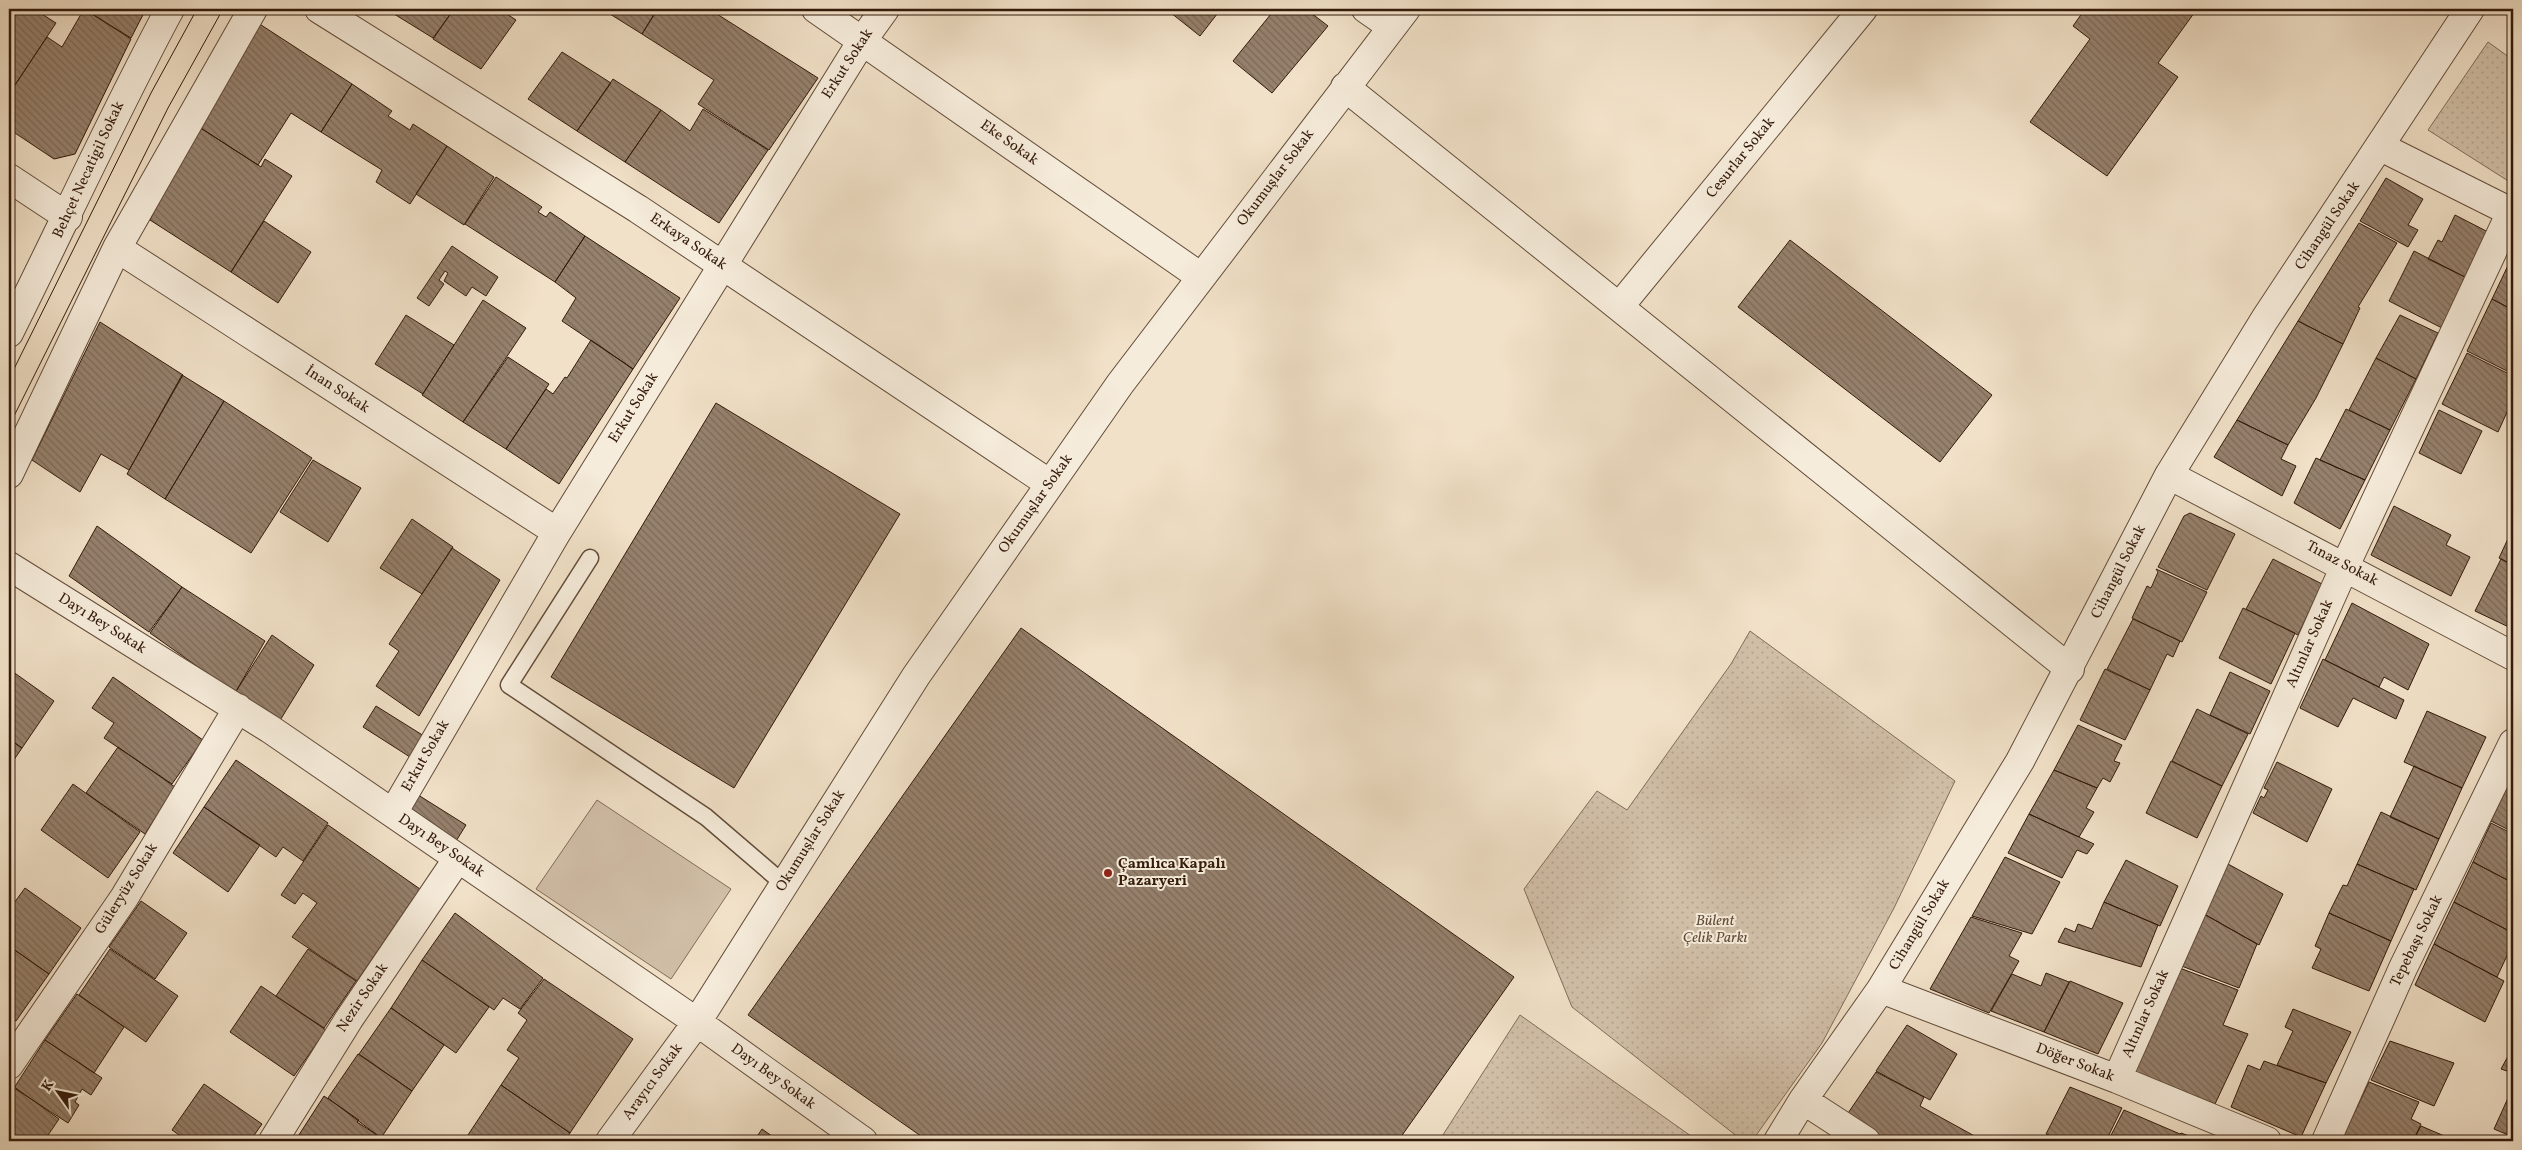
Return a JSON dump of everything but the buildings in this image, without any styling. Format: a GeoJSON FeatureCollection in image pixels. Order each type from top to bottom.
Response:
{"type":"FeatureCollection","features":[{"type":"Feature","properties":{"kind":"street","name":"Behçet Necatigil Sokak"},"geometry":{"type":"LineString","coordinates":[[9,333],[68,217],[125,92],[170,9]]}},
{"type":"Feature","properties":{"kind":"street"},"geometry":{"type":"LineString","coordinates":[[9,474],[117,248],[252,9]]}},
{"type":"Feature","properties":{"kind":"street","name":"Erkaya Sokak"},"geometry":{"type":"LineString","coordinates":[[319,9],[638,209],[1050,484]]}},
{"type":"Feature","properties":{"kind":"street","name":"Eke Sokak"},"geometry":{"type":"LineString","coordinates":[[816,9],[1201,277]]}},
{"type":"Feature","properties":{"kind":"street","name":"Erkut Sokak"},"geometry":{"type":"LineString","coordinates":[[393,813],[557,532],[721,265],[862,41],[885,9]]}},
{"type":"Feature","properties":{"kind":"street"},"geometry":{"type":"LineString","coordinates":[[1366,9],[1399,18]]}},
{"type":"Feature","properties":{"kind":"street","name":"Cesurlar Sokak"},"geometry":{"type":"LineString","coordinates":[[1619,307],[1863,9]]}},
{"type":"Feature","properties":{"kind":"street","name":"Cihangül Sokak"},"geometry":{"type":"LineString","coordinates":[[1778,1141],[1803,1100],[1881,989],[2020,761],[2169,475],[2265,319],[2381,147],[2470,9]]}},
{"type":"Feature","properties":{"kind":"street","name":"Okumuşlar Sokak"},"geometry":{"type":"LineString","coordinates":[[698,1022],[916,676],[1050,484],[1120,384],[1399,18]]}},
{"type":"Feature","properties":{"kind":"street"},"geometry":{"type":"LineString","coordinates":[[1345,87],[2070,668]]}},
{"type":"Feature","properties":{"kind":"street"},"geometry":{"type":"LineString","coordinates":[[2381,147],[2512,213]]}},
{"type":"Feature","properties":{"kind":"street"},"geometry":{"type":"LineString","coordinates":[[9,178],[68,217]]}},
{"type":"Feature","properties":{"kind":"street","name":"Altınlar Sokak"},"geometry":{"type":"LineString","coordinates":[[2117,1079],[2345,566],[2512,213]]}},
{"type":"Feature","properties":{"kind":"street","name":"İnan Sokak"},"geometry":{"type":"LineString","coordinates":[[117,248],[557,532]]}},
{"type":"Feature","properties":{"kind":"street","name":"Tınaz Sokak"},"geometry":{"type":"LineString","coordinates":[[2169,475],[2513,656]]}},
{"type":"Feature","properties":{"kind":"street","name":"Dayı Bey Sokak"},"geometry":{"type":"LineString","coordinates":[[9,566],[238,708],[698,1022],[863,1141]]}},
{"type":"Feature","properties":{"kind":"street","name":"Güleryüz Sokak"},"geometry":{"type":"LineString","coordinates":[[9,1065],[124,898],[238,708]]}},
{"type":"Feature","properties":{"kind":"street","name":"Tepebaşı Sokak"},"geometry":{"type":"LineString","coordinates":[[2326,1141],[2403,968],[2513,743]]}},
{"type":"Feature","properties":{"kind":"street","name":"Nezir Sokak"},"geometry":{"type":"LineString","coordinates":[[272,1141],[349,1020],[458,858]]}},
{"type":"Feature","properties":{"kind":"street","name":"Döğer Sokak"},"geometry":{"type":"LineString","coordinates":[[1881,989],[2117,1079],[2268,1141]]}},
{"type":"Feature","properties":{"kind":"street","name":"Arayıcı Sokak"},"geometry":{"type":"LineString","coordinates":[[610,1141],[698,1022]]}},
{"type":"Feature","properties":{"kind":"street"},"geometry":{"type":"LineString","coordinates":[[1803,1100],[1866,1141]]}},
{"type":"Feature","properties":{"kind":"lane"},"geometry":{"type":"LineString","coordinates":[[590,558],[509,685],[706,817],[784,884]]}},
{"type":"Feature","properties":{"kind":"green space"},"geometry":{"type":"Polygon","coordinates":[[[2488,42],[2513,60],[2513,184],[2428,130],[2488,42]]]}},
{"type":"Feature","properties":{"kind":"green space","name":"Bülent Çelik Parkı"},"geometry":{"type":"Polygon","coordinates":[[[1750,631],[1955,781],[1894,908],[1822,1043],[1752,1141],[1743,1141],[1572,1007],[1524,889],[1597,791],[1627,810],[1731,664],[1750,631]]]}},
{"type":"Feature","properties":{"kind":"green space"},"geometry":{"type":"Polygon","coordinates":[[[597,800],[731,889],[671,979],[536,889],[597,800]]]}},
{"type":"Feature","properties":{"kind":"green space"},"geometry":{"type":"Polygon","coordinates":[[[1520,1015],[1698,1141],[1439,1141],[1520,1015]]]}},
{"type":"Feature","properties":{"kind":"tram line"},"geometry":{"type":"LineString","coordinates":[[9,379],[151,93],[197,9]]}},
{"type":"Feature","properties":{"kind":"tram line"},"geometry":{"type":"LineString","coordinates":[[9,426],[168,108],[223,9]]}},
{"type":"Feature","properties":{"kind":"place","name":"Çamlıca Kapalı Pazaryeri"},"geometry":{"type":"Point","coordinates":[1108,873]}}]}
